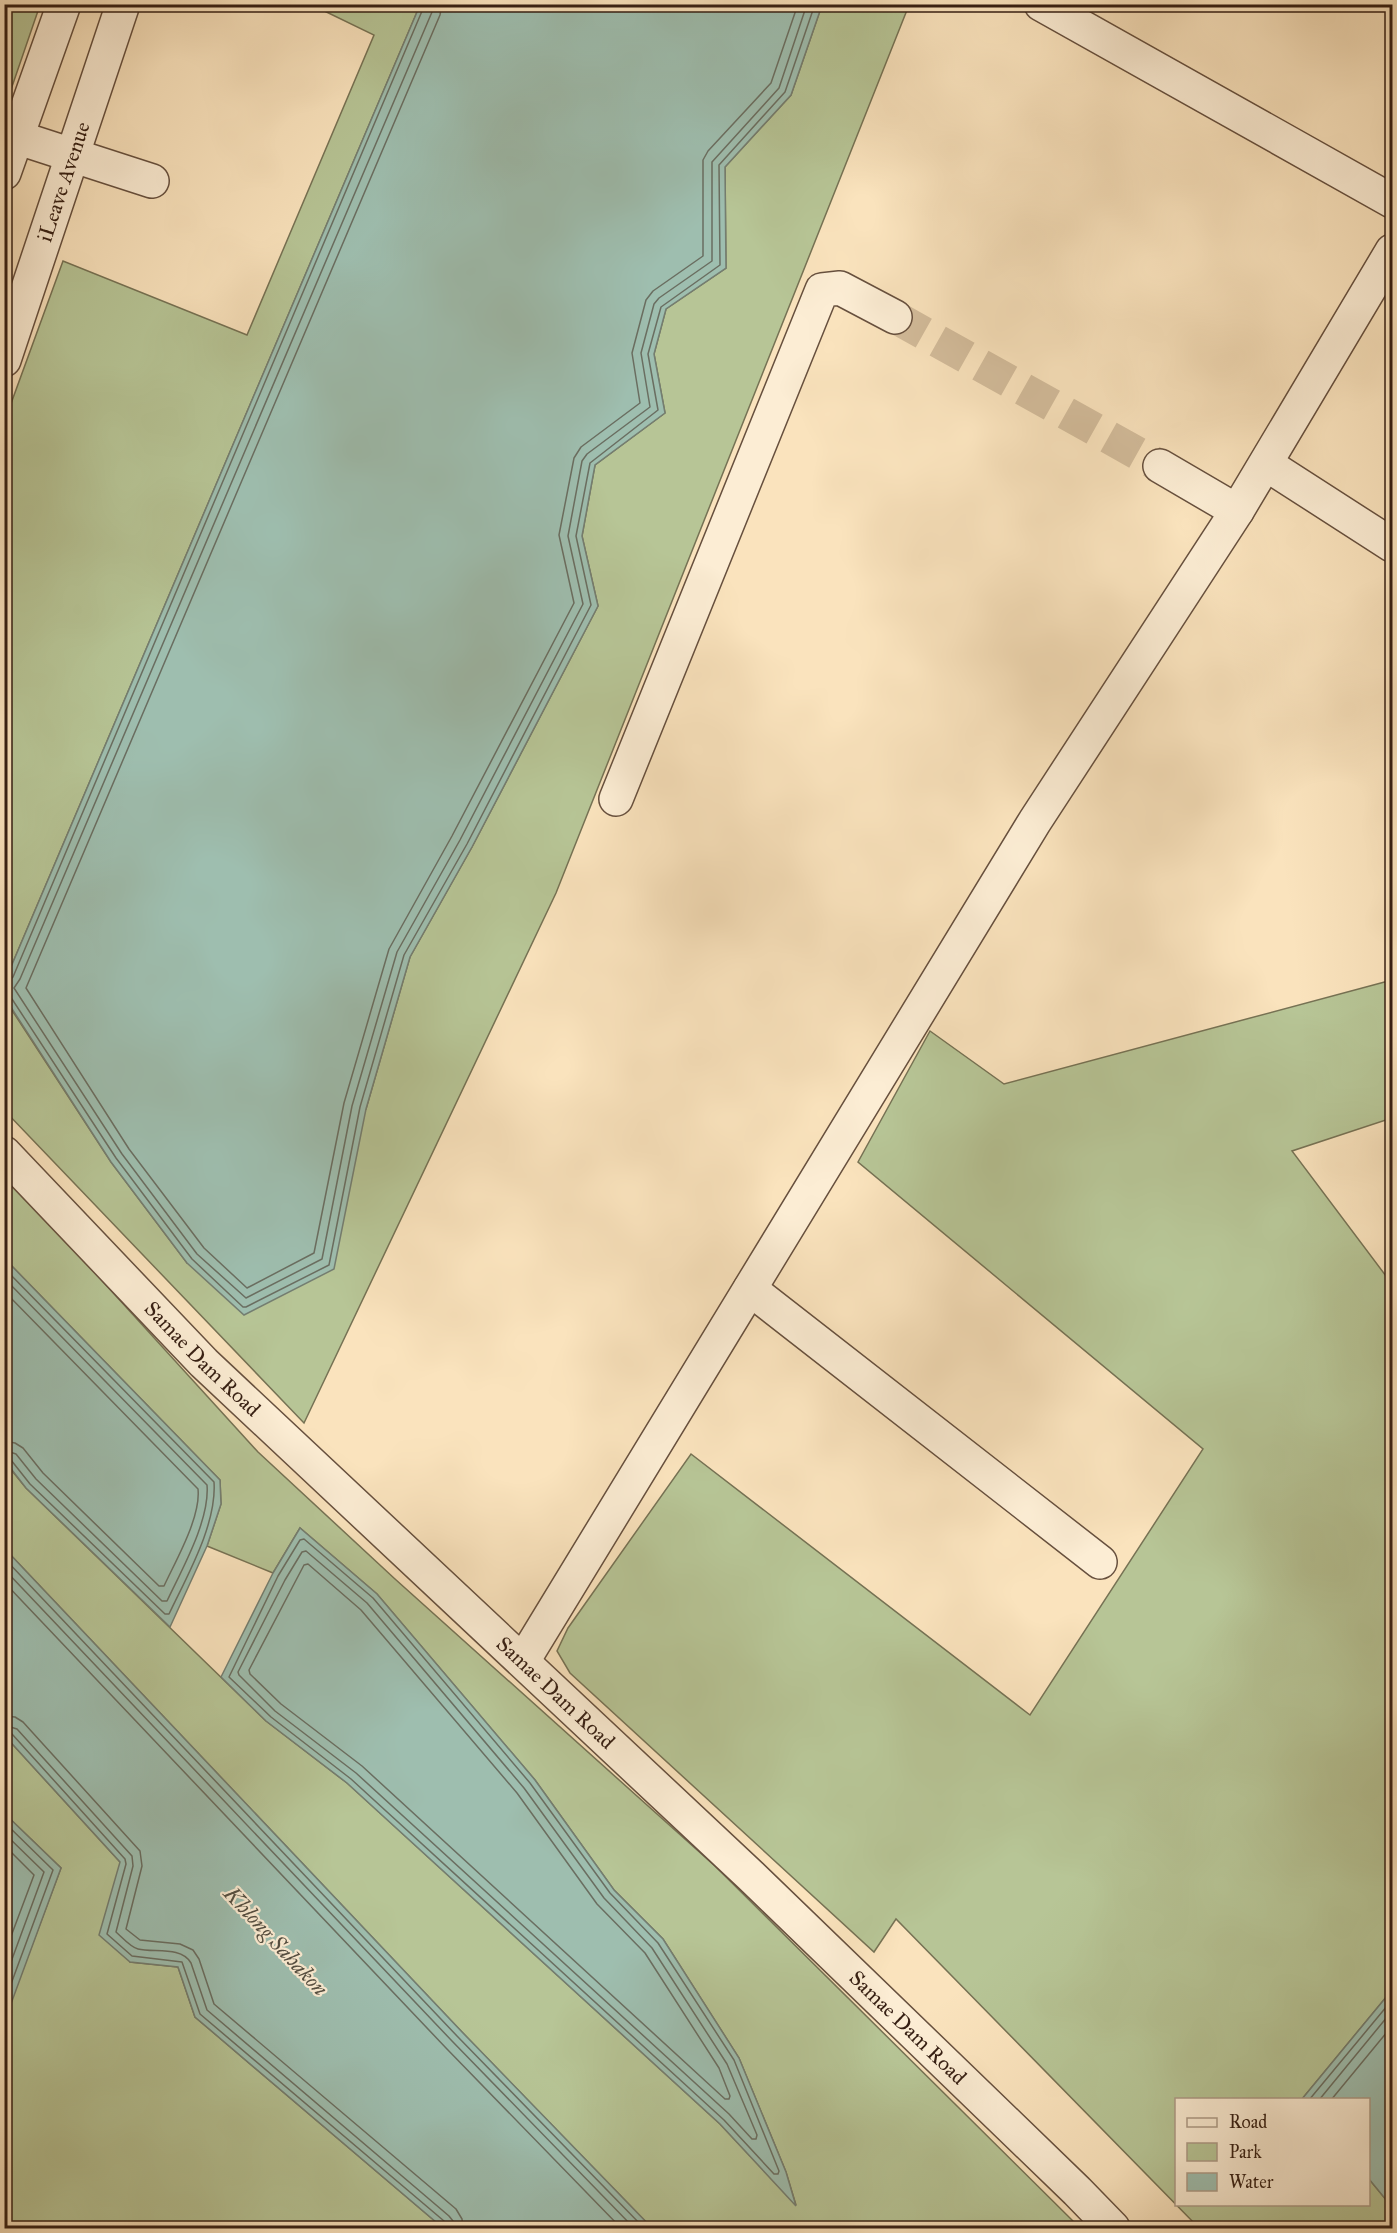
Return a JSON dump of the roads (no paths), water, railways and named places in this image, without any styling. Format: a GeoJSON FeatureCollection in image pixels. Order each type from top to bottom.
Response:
{"type":"FeatureCollection","features":[{"type":"Feature","properties":{"kind":"street"},"geometry":{"type":"LineString","coordinates":[[4,173],[64,4]]}},
{"type":"Feature","properties":{"kind":"street","name":"iLeave Avenue"},"geometry":{"type":"LineString","coordinates":[[4,360],[123,4]]}},
{"type":"Feature","properties":{"kind":"street"},"geometry":{"type":"LineString","coordinates":[[1041,4],[1392,201]]}},
{"type":"Feature","properties":{"kind":"street"},"geometry":{"type":"LineString","coordinates":[[16,137],[152,181]]}},
{"type":"Feature","properties":{"kind":"street"},"geometry":{"type":"LineString","coordinates":[[522,1661],[1035,821],[1266,464],[1392,251]]}},
{"type":"Feature","properties":{"kind":"street"},"geometry":{"type":"LineString","coordinates":[[616,799],[822,290],[840,288],[894,317]]}},
{"type":"Feature","properties":{"kind":"street"},"geometry":{"type":"LineString","coordinates":[[1266,464],[1392,545]]}},
{"type":"Feature","properties":{"kind":"street"},"geometry":{"type":"LineString","coordinates":[[1160,466],[1237,511]]}},
{"type":"Feature","properties":{"kind":"street","name":"Samae Dam Road"},"geometry":{"type":"LineString","coordinates":[[4,1153],[204,1363],[751,1876],[1077,2191],[1113,2229]]}},
{"type":"Feature","properties":{"kind":"street"},"geometry":{"type":"LineString","coordinates":[[750,1288],[1100,1562]]}},
{"type":"Feature","properties":{"kind":"water"},"geometry":{"type":"Polygon","coordinates":[[[420,5],[822,5],[791,95],[725,167],[726,268],[666,309],[654,354],[665,413],[595,465],[582,536],[598,606],[472,847],[410,957],[366,1109],[334,1269],[244,1315],[187,1263],[111,1162],[5,998],[5,981],[420,5]]]}},
{"type":"Feature","properties":{"kind":"water"},"geometry":{"type":"Polygon","coordinates":[[[5,1259],[220,1480],[221,1504],[207,1546],[170,1627],[26,1488],[5,1461],[5,1259]]]}},
{"type":"Feature","properties":{"kind":"water"},"geometry":{"type":"Polygon","coordinates":[[[300,1528],[377,1594],[535,1780],[614,1890],[663,1939],[739,2058],[786,2172],[796,2206],[720,2124],[347,1783],[266,1721],[221,1677],[273,1573],[300,1528]]]}},
{"type":"Feature","properties":{"kind":"water","name":"Khlong Sahakon"},"geometry":{"type":"Polygon","coordinates":[[[5,1549],[462,2032],[652,2228],[443,2228],[195,2017],[178,1967],[130,1962],[99,1935],[120,1862],[5,1736],[5,1549]]]}},
{"type":"Feature","properties":{"kind":"water"},"geometry":{"type":"Polygon","coordinates":[[[5,1814],[61,1868],[5,2020],[5,1814]]]}},
{"type":"Feature","properties":{"kind":"water"},"geometry":{"type":"Polygon","coordinates":[[[1392,1990],[1392,2207],[1370,2180],[1370,2098],[1303,2098],[1392,1990]]]}},
{"type":"Feature","properties":{"kind":"tunnel"},"geometry":{"type":"LineString","coordinates":[[895,317],[1160,466]]}}]}
